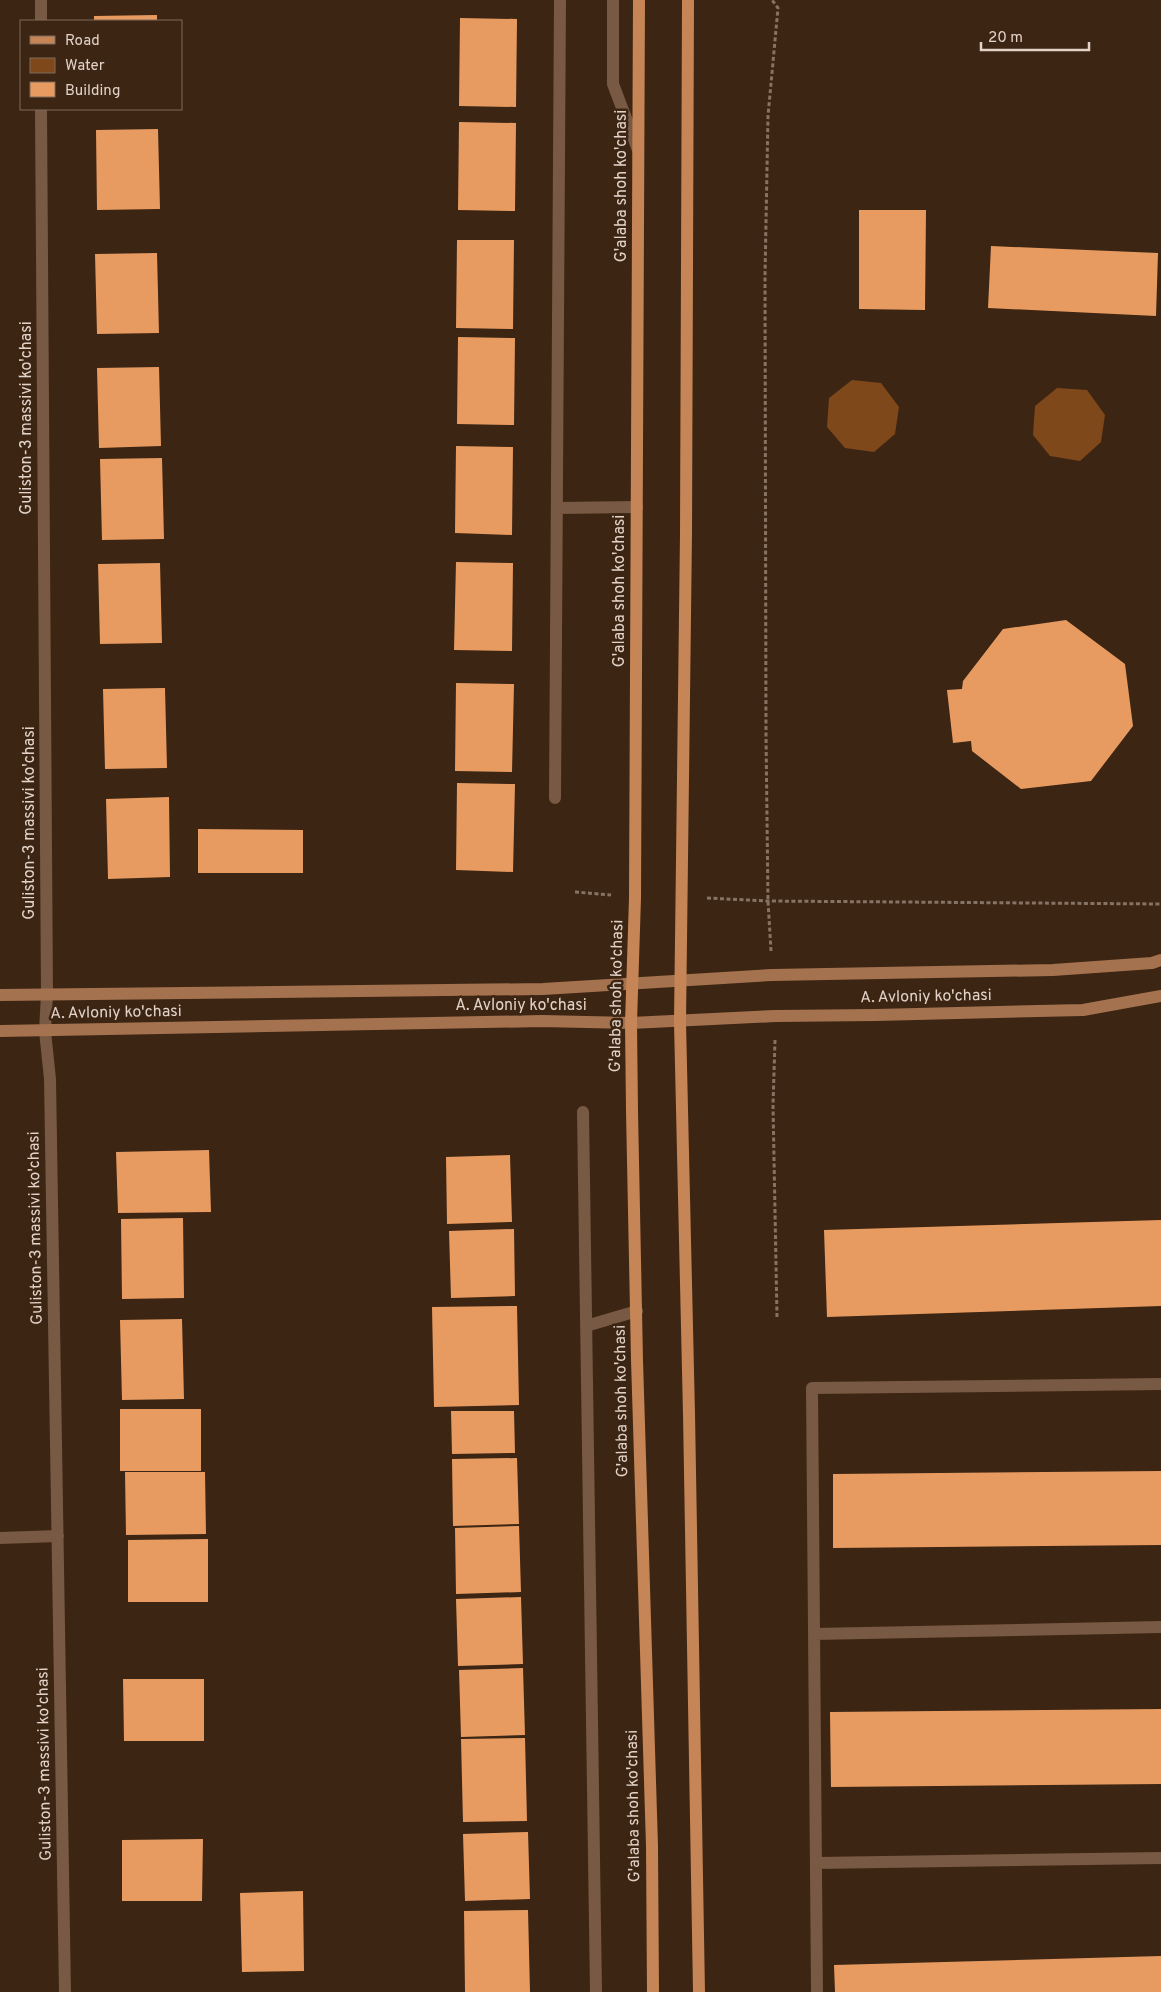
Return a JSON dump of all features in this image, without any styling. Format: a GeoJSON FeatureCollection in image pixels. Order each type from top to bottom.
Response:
{"type":"FeatureCollection","features":[{"type":"Feature","properties":{"kind":"main road","name":"G'alaba shoh ko'chasi"},"geometry":{"type":"LineString","coordinates":[[640,0],[635,898],[631,1023],[652,1846],[653,1992]]}},
{"type":"Feature","properties":{"kind":"main road"},"geometry":{"type":"LineString","coordinates":[[688,0],[686,534],[680,1022],[689,1404],[699,1992]]}},
{"type":"Feature","properties":{"kind":"street"},"geometry":{"type":"LineString","coordinates":[[41,0],[41,20]]}},
{"type":"Feature","properties":{"kind":"street"},"geometry":{"type":"LineString","coordinates":[[555,798],[560,0]]}},
{"type":"Feature","properties":{"kind":"street"},"geometry":{"type":"LineString","coordinates":[[613,0],[613,84],[639,153]]}},
{"type":"Feature","properties":{"kind":"street","name":"Guliston-3 massivi ko'chasi"},"geometry":{"type":"LineString","coordinates":[[41,110],[47,994],[45,1031],[50,1079],[65,1992]]}},
{"type":"Feature","properties":{"kind":"street"},"geometry":{"type":"LineString","coordinates":[[557,508],[636,507]]}},
{"type":"Feature","properties":{"kind":"street","name":"A. Avloniy ko'chasi"},"geometry":{"type":"LineString","coordinates":[[0,995],[542,989],[772,975],[1053,970],[1152,963],[1161,960]]}},
{"type":"Feature","properties":{"kind":"street","name":"A. Avloniy ko'chasi"},"geometry":{"type":"LineString","coordinates":[[0,1031],[542,1021],[631,1023],[774,1016],[1083,1010],[1161,996]]}},
{"type":"Feature","properties":{"kind":"street"},"geometry":{"type":"LineString","coordinates":[[583,1112],[596,1992]]}},
{"type":"Feature","properties":{"kind":"street"},"geometry":{"type":"LineString","coordinates":[[586,1326],[637,1310]]}},
{"type":"Feature","properties":{"kind":"street"},"geometry":{"type":"LineString","coordinates":[[817,1992],[812,1388],[1161,1384]]}},
{"type":"Feature","properties":{"kind":"street"},"geometry":{"type":"LineString","coordinates":[[0,1538],[58,1536]]}},
{"type":"Feature","properties":{"kind":"street"},"geometry":{"type":"LineString","coordinates":[[814,1634],[1161,1627]]}},
{"type":"Feature","properties":{"kind":"street"},"geometry":{"type":"LineString","coordinates":[[816,1863],[1161,1858]]}},
{"type":"Feature","properties":{"kind":"path"},"geometry":{"type":"LineString","coordinates":[[772,0],[778,8],[768,116],[765,276],[766,736],[768,901],[772,975]]}},
{"type":"Feature","properties":{"kind":"path"},"geometry":{"type":"LineString","coordinates":[[574,892],[635,898]]}},
{"type":"Feature","properties":{"kind":"path"},"geometry":{"type":"LineString","coordinates":[[682,897],[768,901],[1161,904]]}},
{"type":"Feature","properties":{"kind":"path"},"geometry":{"type":"LineString","coordinates":[[774,1016],[773,1105],[777,1317]]}},
{"type":"Feature","properties":{"kind":"water"},"geometry":{"type":"Polygon","coordinates":[[[852,380],[881,383],[899,407],[895,434],[874,452],[845,448],[827,427],[829,398],[852,380]]]}},
{"type":"Feature","properties":{"kind":"water"},"geometry":{"type":"Polygon","coordinates":[[[1057,388],[1087,390],[1105,415],[1101,442],[1080,461],[1050,456],[1033,435],[1035,406],[1057,388]]]}},
{"type":"Feature","properties":{"kind":"building"},"geometry":{"type":"Polygon","coordinates":[[[157,15],[157,20],[94,20],[94,16],[157,15]]]}},
{"type":"Feature","properties":{"kind":"building"},"geometry":{"type":"Polygon","coordinates":[[[460,18],[517,19],[516,107],[459,106],[460,18]]]}},
{"type":"Feature","properties":{"kind":"building"},"geometry":{"type":"Polygon","coordinates":[[[459,122],[516,123],[515,211],[458,210],[459,122]]]}},
{"type":"Feature","properties":{"kind":"building"},"geometry":{"type":"Polygon","coordinates":[[[158,129],[160,209],[97,210],[96,130],[158,129]]]}},
{"type":"Feature","properties":{"kind":"building"},"geometry":{"type":"Polygon","coordinates":[[[859,210],[926,210],[925,310],[859,309],[859,210]]]}},
{"type":"Feature","properties":{"kind":"building"},"geometry":{"type":"Polygon","coordinates":[[[457,240],[514,240],[513,329],[456,328],[457,240]]]}},
{"type":"Feature","properties":{"kind":"building"},"geometry":{"type":"Polygon","coordinates":[[[991,246],[1158,253],[1156,316],[988,308],[991,246]]]}},
{"type":"Feature","properties":{"kind":"building"},"geometry":{"type":"Polygon","coordinates":[[[157,253],[159,333],[97,334],[95,254],[157,253]]]}},
{"type":"Feature","properties":{"kind":"building"},"geometry":{"type":"Polygon","coordinates":[[[458,337],[515,338],[514,425],[457,424],[458,337]]]}},
{"type":"Feature","properties":{"kind":"building"},"geometry":{"type":"Polygon","coordinates":[[[159,367],[161,446],[99,448],[97,368],[159,367]]]}},
{"type":"Feature","properties":{"kind":"building"},"geometry":{"type":"Polygon","coordinates":[[[456,446],[513,447],[512,535],[455,533],[456,446]]]}},
{"type":"Feature","properties":{"kind":"building"},"geometry":{"type":"Polygon","coordinates":[[[162,458],[164,539],[102,540],[100,459],[162,458]]]}},
{"type":"Feature","properties":{"kind":"building"},"geometry":{"type":"Polygon","coordinates":[[[456,562],[513,563],[512,651],[454,650],[456,562]]]}},
{"type":"Feature","properties":{"kind":"building"},"geometry":{"type":"Polygon","coordinates":[[[160,563],[162,643],[100,644],[98,564],[160,563]]]}},
{"type":"Feature","properties":{"kind":"building"},"geometry":{"type":"Polygon","coordinates":[[[1066,620],[1125,664],[1133,726],[1091,781],[1021,789],[972,751],[971,741],[953,743],[947,690],[962,689],[963,681],[1003,629],[1066,620]]]}},
{"type":"Feature","properties":{"kind":"building"},"geometry":{"type":"Polygon","coordinates":[[[456,683],[514,684],[512,772],[455,771],[456,683]]]}},
{"type":"Feature","properties":{"kind":"building"},"geometry":{"type":"Polygon","coordinates":[[[165,688],[167,768],[105,769],[103,689],[165,688]]]}},
{"type":"Feature","properties":{"kind":"building"},"geometry":{"type":"Polygon","coordinates":[[[457,783],[515,784],[513,872],[456,870],[457,783]]]}},
{"type":"Feature","properties":{"kind":"building"},"geometry":{"type":"Polygon","coordinates":[[[169,797],[170,877],[108,879],[106,799],[169,797]]]}},
{"type":"Feature","properties":{"kind":"building"},"geometry":{"type":"Polygon","coordinates":[[[198,829],[303,830],[303,873],[198,873],[198,829]]]}},
{"type":"Feature","properties":{"kind":"building"},"geometry":{"type":"Polygon","coordinates":[[[209,1150],[211,1212],[118,1213],[116,1152],[209,1150]]]}},
{"type":"Feature","properties":{"kind":"building"},"geometry":{"type":"Polygon","coordinates":[[[510,1155],[512,1222],[447,1224],[446,1157],[510,1155]]]}},
{"type":"Feature","properties":{"kind":"building"},"geometry":{"type":"Polygon","coordinates":[[[183,1218],[184,1298],[122,1299],[121,1219],[183,1218]]]}},
{"type":"Feature","properties":{"kind":"building"},"geometry":{"type":"Polygon","coordinates":[[[1161,1220],[1161,1306],[827,1317],[824,1230],[1161,1220]]]}},
{"type":"Feature","properties":{"kind":"building"},"geometry":{"type":"Polygon","coordinates":[[[514,1229],[515,1296],[451,1298],[449,1231],[514,1229]]]}},
{"type":"Feature","properties":{"kind":"building"},"geometry":{"type":"Polygon","coordinates":[[[517,1306],[519,1405],[434,1407],[432,1307],[517,1306]]]}},
{"type":"Feature","properties":{"kind":"building"},"geometry":{"type":"Polygon","coordinates":[[[182,1319],[184,1399],[122,1400],[120,1320],[182,1319]]]}},
{"type":"Feature","properties":{"kind":"building"},"geometry":{"type":"Polygon","coordinates":[[[120,1409],[201,1409],[201,1471],[120,1471],[120,1409]]]}},
{"type":"Feature","properties":{"kind":"building"},"geometry":{"type":"Polygon","coordinates":[[[451,1411],[514,1411],[515,1453],[452,1454],[451,1411]]]}},
{"type":"Feature","properties":{"kind":"building"},"geometry":{"type":"Polygon","coordinates":[[[517,1458],[519,1524],[453,1526],[452,1459],[517,1458]]]}},
{"type":"Feature","properties":{"kind":"building"},"geometry":{"type":"Polygon","coordinates":[[[1161,1471],[1161,1545],[833,1548],[833,1474],[1161,1471]]]}},
{"type":"Feature","properties":{"kind":"building"},"geometry":{"type":"Polygon","coordinates":[[[125,1472],[205,1472],[206,1534],[126,1535],[125,1472]]]}},
{"type":"Feature","properties":{"kind":"building"},"geometry":{"type":"Polygon","coordinates":[[[519,1526],[521,1592],[456,1594],[455,1528],[519,1526]]]}},
{"type":"Feature","properties":{"kind":"building"},"geometry":{"type":"Polygon","coordinates":[[[208,1539],[208,1602],[128,1602],[128,1540],[208,1539]]]}},
{"type":"Feature","properties":{"kind":"building"},"geometry":{"type":"Polygon","coordinates":[[[521,1597],[523,1664],[458,1666],[456,1599],[521,1597]]]}},
{"type":"Feature","properties":{"kind":"building"},"geometry":{"type":"Polygon","coordinates":[[[523,1668],[525,1735],[461,1737],[459,1670],[523,1668]]]}},
{"type":"Feature","properties":{"kind":"building"},"geometry":{"type":"Polygon","coordinates":[[[123,1679],[204,1679],[204,1741],[124,1741],[123,1679]]]}},
{"type":"Feature","properties":{"kind":"building"},"geometry":{"type":"Polygon","coordinates":[[[1161,1709],[1161,1784],[831,1787],[830,1712],[1161,1709]]]}},
{"type":"Feature","properties":{"kind":"building"},"geometry":{"type":"Polygon","coordinates":[[[525,1738],[527,1821],[463,1822],[461,1739],[525,1738]]]}},
{"type":"Feature","properties":{"kind":"building"},"geometry":{"type":"Polygon","coordinates":[[[528,1832],[530,1899],[465,1901],[463,1834],[528,1832]]]}},
{"type":"Feature","properties":{"kind":"building"},"geometry":{"type":"Polygon","coordinates":[[[203,1839],[202,1901],[122,1901],[122,1840],[203,1839]]]}},
{"type":"Feature","properties":{"kind":"building"},"geometry":{"type":"Polygon","coordinates":[[[303,1891],[304,1971],[242,1972],[240,1893],[303,1891]]]}},
{"type":"Feature","properties":{"kind":"building"},"geometry":{"type":"Polygon","coordinates":[[[528,1910],[530,1992],[465,1992],[464,1911],[528,1910]]]}},
{"type":"Feature","properties":{"kind":"building"},"geometry":{"type":"Polygon","coordinates":[[[1161,1956],[1161,1992],[835,1992],[834,1965],[1161,1956]]]}}]}
